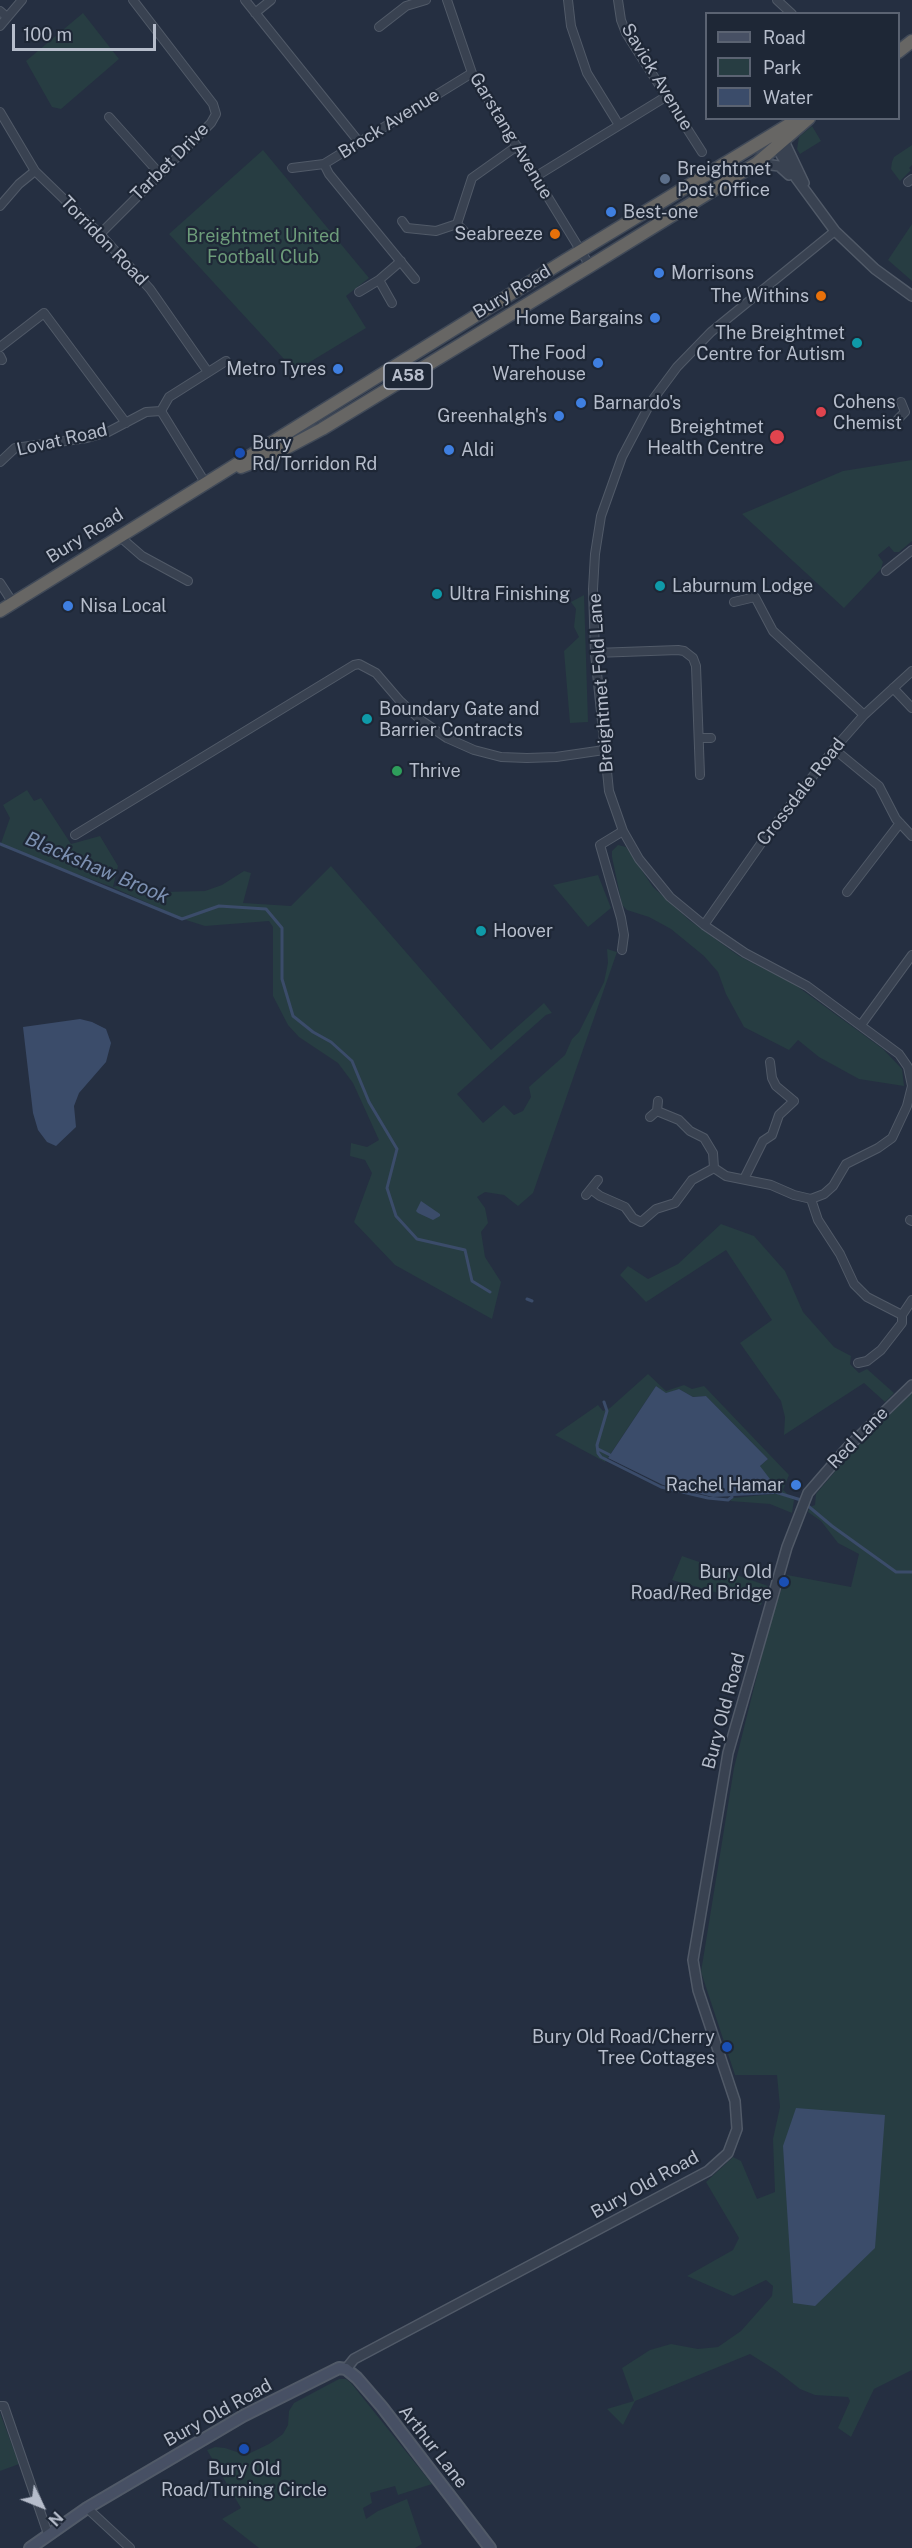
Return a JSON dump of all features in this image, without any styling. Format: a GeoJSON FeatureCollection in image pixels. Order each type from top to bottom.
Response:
{"type":"FeatureCollection","features":[{"type":"Feature","properties":{"kind":"highway"},"geometry":{"type":"LineString","coordinates":[[900,50],[912,41]]}},
{"type":"Feature","properties":{"kind":"highway","name":"Bury Road"},"geometry":{"type":"LineString","coordinates":[[0,610],[797,120]]}},
{"type":"Feature","properties":{"kind":"highway","name":"Bury Road"},"geometry":{"type":"LineString","coordinates":[[221,475],[275,454],[322,429],[757,163],[807,120]]}},
{"type":"Feature","properties":{"kind":"main road","name":"Bury Old Road"},"geometry":{"type":"LineString","coordinates":[[30,2548],[87,2508],[243,2416],[331,2371],[339,2368],[346,2369]]}},
{"type":"Feature","properties":{"kind":"main road","name":"Arthur Lane"},"geometry":{"type":"LineString","coordinates":[[346,2369],[382,2407],[490,2548]]}},
{"type":"Feature","properties":{"kind":"street"},"geometry":{"type":"LineString","coordinates":[[0,26],[22,0]]}},
{"type":"Feature","properties":{"kind":"street","name":"Tarbet Drive"},"geometry":{"type":"LineString","coordinates":[[100,234],[211,123],[216,114],[213,104],[133,0]]}},
{"type":"Feature","properties":{"kind":"street"},"geometry":{"type":"LineString","coordinates":[[245,0],[359,142]]}},
{"type":"Feature","properties":{"kind":"street"},"geometry":{"type":"LineString","coordinates":[[255,13],[271,0]]}},
{"type":"Feature","properties":{"kind":"street"},"geometry":{"type":"LineString","coordinates":[[379,27],[406,6],[426,0]]}},
{"type":"Feature","properties":{"kind":"street","name":"Garstang Avenue"},"geometry":{"type":"LineString","coordinates":[[447,0],[472,73],[590,266]]}},
{"type":"Feature","properties":{"kind":"street"},"geometry":{"type":"LineString","coordinates":[[568,0],[571,26],[587,73],[619,125]]}},
{"type":"Feature","properties":{"kind":"street","name":"Savick Avenue"},"geometry":{"type":"LineString","coordinates":[[618,0],[626,33],[702,152]]}},
{"type":"Feature","properties":{"kind":"street"},"geometry":{"type":"LineString","coordinates":[[777,0],[790,12]]}},
{"type":"Feature","properties":{"kind":"street"},"geometry":{"type":"LineString","coordinates":[[0,11],[7,17]]}},
{"type":"Feature","properties":{"kind":"street","name":"Brock Avenue"},"geometry":{"type":"LineString","coordinates":[[292,168],[305,171],[324,164],[472,73]]}},
{"type":"Feature","properties":{"kind":"street"},"geometry":{"type":"LineString","coordinates":[[535,177],[667,96]]}},
{"type":"Feature","properties":{"kind":"street","name":"Torridon Road"},"geometry":{"type":"LineString","coordinates":[[0,112],[35,171],[100,234],[150,290],[208,372]]}},
{"type":"Feature","properties":{"kind":"street"},"geometry":{"type":"LineString","coordinates":[[109,117],[159,173]]}},
{"type":"Feature","properties":{"kind":"street"},"geometry":{"type":"LineString","coordinates":[[770,136],[780,144],[807,194]]}},
{"type":"Feature","properties":{"kind":"street"},"geometry":{"type":"LineString","coordinates":[[457,224],[472,178],[517,146]]}},
{"type":"Feature","properties":{"kind":"street"},"geometry":{"type":"LineString","coordinates":[[757,163],[772,164],[785,170],[836,231],[875,269],[912,296]]}},
{"type":"Feature","properties":{"kind":"street"},"geometry":{"type":"LineString","coordinates":[[324,164],[329,174],[415,279]]}},
{"type":"Feature","properties":{"kind":"street"},"geometry":{"type":"LineString","coordinates":[[0,207],[19,184],[35,171]]}},
{"type":"Feature","properties":{"kind":"street"},"geometry":{"type":"LineString","coordinates":[[403,227],[436,231],[457,224]]}},
{"type":"Feature","properties":{"kind":"street"},"geometry":{"type":"LineString","coordinates":[[457,224],[465,233]]}},
{"type":"Feature","properties":{"kind":"street","name":"Breightmet Fold Lane"},"geometry":{"type":"LineString","coordinates":[[836,231],[711,332],[664,383],[642,417],[622,457],[601,516],[594,578],[596,653],[603,750],[609,791],[623,831],[639,859],[655,880],[704,925],[745,953],[807,987],[899,1054],[908,1067],[912,1086]]}},
{"type":"Feature","properties":{"kind":"street"},"geometry":{"type":"LineString","coordinates":[[359,292],[379,280],[401,261]]}},
{"type":"Feature","properties":{"kind":"street"},"geometry":{"type":"LineString","coordinates":[[379,280],[392,303]]}},
{"type":"Feature","properties":{"kind":"street"},"geometry":{"type":"LineString","coordinates":[[0,346],[44,313],[126,423]]}},
{"type":"Feature","properties":{"kind":"street"},"geometry":{"type":"LineString","coordinates":[[206,484],[161,411],[169,397],[226,361]]}},
{"type":"Feature","properties":{"kind":"street"},"geometry":{"type":"LineString","coordinates":[[898,419],[908,412],[902,402]]}},
{"type":"Feature","properties":{"kind":"street","name":"Lovat Road"},"geometry":{"type":"LineString","coordinates":[[0,462],[9,452],[22,446],[87,438],[126,423],[146,412],[161,411]]}},
{"type":"Feature","properties":{"kind":"street"},"geometry":{"type":"LineString","coordinates":[[119,536],[142,556],[188,580]]}},
{"type":"Feature","properties":{"kind":"street"},"geometry":{"type":"LineString","coordinates":[[886,571],[912,550]]}},
{"type":"Feature","properties":{"kind":"street"},"geometry":{"type":"LineString","coordinates":[[888,557],[894,564]]}},
{"type":"Feature","properties":{"kind":"street"},"geometry":{"type":"LineString","coordinates":[[0,583],[13,603]]}},
{"type":"Feature","properties":{"kind":"street"},"geometry":{"type":"LineString","coordinates":[[734,602],[755,597],[768,625],[777,635],[864,715]]}},
{"type":"Feature","properties":{"kind":"street"},"geometry":{"type":"LineString","coordinates":[[596,653],[678,650],[689,654],[696,666],[700,776]]}},
{"type":"Feature","properties":{"kind":"street"},"geometry":{"type":"LineString","coordinates":[[75,835],[354,665],[360,664],[376,673],[400,701],[422,721],[447,738],[474,750],[501,757],[527,758],[556,757],[603,750]]}},
{"type":"Feature","properties":{"kind":"street","name":"Crossdale Road"},"geometry":{"type":"LineString","coordinates":[[704,925],[767,835],[834,749],[864,715],[912,671]]}},
{"type":"Feature","properties":{"kind":"street"},"geometry":{"type":"LineString","coordinates":[[893,688],[912,708]]}},
{"type":"Feature","properties":{"kind":"street"},"geometry":{"type":"LineString","coordinates":[[699,738],[711,738]]}},
{"type":"Feature","properties":{"kind":"street"},"geometry":{"type":"LineString","coordinates":[[834,749],[879,786],[900,824],[912,836]]}},
{"type":"Feature","properties":{"kind":"street"},"geometry":{"type":"LineString","coordinates":[[847,892],[900,824]]}},
{"type":"Feature","properties":{"kind":"street"},"geometry":{"type":"LineString","coordinates":[[622,951],[624,935],[621,918],[600,845],[623,831]]}},
{"type":"Feature","properties":{"kind":"street"},"geometry":{"type":"LineString","coordinates":[[861,1025],[912,955]]}},
{"type":"Feature","properties":{"kind":"street"},"geometry":{"type":"LineString","coordinates":[[744,1179],[763,1141],[772,1135],[779,1115],[798,1099],[776,1086],[772,1078],[772,1061],[761,1060]]}},
{"type":"Feature","properties":{"kind":"street"},"geometry":{"type":"LineString","coordinates":[[658,1101],[654,1114],[679,1120],[690,1131],[704,1138],[713,1153],[714,1167],[726,1176],[771,1185],[794,1195],[811,1199],[824,1194],[833,1186],[846,1164],[878,1148],[892,1138],[907,1106],[912,1086]]}},
{"type":"Feature","properties":{"kind":"street"},"geometry":{"type":"LineString","coordinates":[[597,1180],[589,1193],[625,1207],[633,1218],[641,1222],[656,1209],[675,1203],[692,1180],[714,1167]]}},
{"type":"Feature","properties":{"kind":"street"},"geometry":{"type":"LineString","coordinates":[[811,1199],[818,1220],[840,1254],[854,1284],[867,1297],[902,1315]]}},
{"type":"Feature","properties":{"kind":"street"},"geometry":{"type":"LineString","coordinates":[[858,1363],[867,1361],[881,1350],[902,1323],[902,1315],[912,1300]]}},
{"type":"Feature","properties":{"kind":"street","name":"Red Lane"},"geometry":{"type":"LineString","coordinates":[[800,1512],[808,1493],[847,1448],[912,1385]]}},
{"type":"Feature","properties":{"kind":"street","name":"Bury Old Road"},"geometry":{"type":"LineString","coordinates":[[346,2369],[354,2359],[708,2171],[728,2153],[734,2142],[737,2129],[735,2101],[698,1990],[693,1960],[728,1753],[800,1512]]}},
{"type":"Feature","properties":{"kind":"street"},"geometry":{"type":"LineString","coordinates":[[1,2405],[48,2534]]}},
{"type":"Feature","properties":{"kind":"street"},"geometry":{"type":"LineString","coordinates":[[87,2508],[130,2548]]}},
{"type":"Feature","properties":{"kind":"green space"},"geometry":{"type":"Polygon","coordinates":[[[83,13],[119,59],[61,109],[52,107],[26,61],[83,13]]]}},
{"type":"Feature","properties":{"kind":"green space"},"geometry":{"type":"Polygon","coordinates":[[[812,126],[821,141],[800,154],[797,149],[799,137],[812,126]]]}},
{"type":"Feature","properties":{"kind":"green space"},"geometry":{"type":"Polygon","coordinates":[[[912,145],[912,165],[909,168],[911,170],[900,181],[891,169],[892,162],[894,157],[912,145]]]}},
{"type":"Feature","properties":{"kind":"green space","name":"Breightmet United Football Club"},"geometry":{"type":"Polygon","coordinates":[[[263,150],[369,278],[346,296],[366,328],[295,371],[169,234],[263,150]]]}},
{"type":"Feature","properties":{"kind":"green space"},"geometry":{"type":"Polygon","coordinates":[[[912,224],[912,281],[888,260],[912,224]]]}},
{"type":"Feature","properties":{"kind":"green space"},"geometry":{"type":"Polygon","coordinates":[[[912,460],[912,541],[899,552],[894,552],[889,546],[878,555],[883,562],[881,569],[844,608],[742,514],[843,471],[912,460]]]}},
{"type":"Feature","properties":{"kind":"green space"},"geometry":{"type":"Polygon","coordinates":[[[584,595],[588,722],[570,723],[564,651],[579,637],[574,627],[576,609],[571,602],[584,595]]]}},
{"type":"Feature","properties":{"kind":"green space"},"geometry":{"type":"Polygon","coordinates":[[[27,790],[34,801],[41,798],[71,844],[100,836],[118,866],[113,887],[128,883],[163,892],[205,891],[222,885],[244,871],[251,873],[243,903],[291,906],[331,866],[491,1050],[544,1003],[552,1013],[546,1015],[457,1094],[483,1123],[504,1105],[514,1115],[523,1111],[531,1097],[529,1087],[565,1055],[572,1039],[579,1032],[604,982],[608,963],[607,949],[617,952],[533,1193],[518,1206],[504,1195],[485,1192],[477,1197],[485,1208],[488,1223],[481,1232],[485,1257],[501,1282],[492,1319],[395,1265],[354,1222],[372,1173],[365,1160],[350,1156],[351,1143],[367,1147],[379,1140],[353,1083],[338,1063],[299,1037],[288,1025],[273,996],[273,927],[269,921],[205,926],[186,920],[112,887],[0,846],[10,818],[3,805],[27,790]]]}},
{"type":"Feature","properties":{"kind":"green space"},"geometry":{"type":"Polygon","coordinates":[[[618,845],[626,847],[653,887],[689,920],[739,956],[794,984],[883,1049],[902,1069],[904,1086],[859,1079],[819,1057],[798,1040],[789,1050],[744,1027],[726,994],[718,972],[704,956],[671,929],[649,917],[627,910],[622,905],[612,857],[612,851],[618,845]]]}},
{"type":"Feature","properties":{"kind":"green space"},"geometry":{"type":"Polygon","coordinates":[[[598,875],[611,908],[588,927],[553,885],[598,875]]]}},
{"type":"Feature","properties":{"kind":"green space"},"geometry":{"type":"Polygon","coordinates":[[[721,1224],[754,1236],[785,1271],[803,1312],[834,1347],[851,1356],[850,1364],[859,1373],[867,1369],[894,1393],[885,1402],[864,1383],[784,1435],[785,1417],[781,1401],[740,1343],[772,1320],[726,1250],[646,1302],[620,1275],[628,1266],[648,1279],[678,1264],[721,1224]]]}},
{"type":"Feature","properties":{"kind":"green space"},"geometry":{"type":"Polygon","coordinates":[[[648,1374],[666,1391],[684,1385],[692,1389],[704,1386],[789,1475],[783,1490],[794,1500],[792,1513],[770,1504],[730,1501],[733,1498],[773,1494],[760,1466],[768,1459],[706,1396],[693,1397],[679,1389],[666,1394],[656,1386],[605,1462],[555,1435],[598,1405],[603,1411],[610,1408],[648,1374]]]}},
{"type":"Feature","properties":{"kind":"green space"},"geometry":{"type":"Polygon","coordinates":[[[912,1393],[912,2370],[874,2389],[851,2437],[838,2428],[850,2401],[848,2397],[815,2395],[800,2389],[750,2354],[635,2401],[623,2425],[607,2409],[634,2401],[622,2368],[650,2350],[671,2344],[698,2349],[718,2347],[741,2331],[772,2296],[773,2286],[766,2280],[733,2296],[687,2276],[733,2250],[739,2238],[706,2182],[733,2157],[741,2161],[757,2199],[775,2192],[773,2139],[780,2107],[777,2075],[735,2075],[701,1972],[734,1768],[773,1611],[787,1575],[851,1587],[859,1554],[838,1543],[821,1521],[808,1512],[810,1507],[815,1505],[816,1494],[849,1455],[912,1393]]]}},
{"type":"Feature","properties":{"kind":"green space"},"geometry":{"type":"Polygon","coordinates":[[[682,1556],[768,1586],[761,1605],[672,1580],[682,1556]]]}},
{"type":"Feature","properties":{"kind":"green space"},"geometry":{"type":"Polygon","coordinates":[[[339,2379],[346,2379],[351,2383],[432,2484],[398,2495],[395,2486],[370,2493],[372,2503],[363,2508],[366,2519],[378,2511],[407,2499],[422,2544],[415,2548],[259,2548],[222,2519],[241,2508],[207,2450],[215,2447],[225,2448],[246,2455],[269,2444],[283,2434],[288,2425],[289,2411],[294,2403],[339,2379]]]}},
{"type":"Feature","properties":{"kind":"green space"},"geometry":{"type":"Polygon","coordinates":[[[0,2413],[19,2464],[0,2471],[0,2413]]]}},
{"type":"Feature","properties":{"kind":"water"},"geometry":{"type":"Polygon","coordinates":[[[80,1019],[106,1029],[111,1043],[106,1062],[79,1093],[74,1106],[76,1127],[56,1146],[47,1142],[38,1130],[33,1113],[23,1027],[80,1019]]]}},
{"type":"Feature","properties":{"kind":"water"},"geometry":{"type":"Polygon","coordinates":[[[421,1201],[440,1216],[433,1220],[418,1213],[416,1211],[421,1201]]]}},
{"type":"Feature","properties":{"kind":"water"},"geometry":{"type":"Polygon","coordinates":[[[656,1386],[666,1393],[679,1389],[693,1397],[706,1396],[768,1459],[760,1466],[776,1487],[774,1494],[713,1497],[663,1485],[608,1458],[656,1386]]]}},
{"type":"Feature","properties":{"kind":"water"},"geometry":{"type":"Polygon","coordinates":[[[796,2108],[885,2115],[875,2248],[815,2306],[793,2303],[783,2146],[796,2108]]]}},
{"type":"Feature","properties":{"kind":"waterway","name":"Blackshaw Brook"},"geometry":{"type":"LineString","coordinates":[[0,844],[182,919],[219,906],[266,909],[282,928],[282,979],[293,1016],[313,1032],[331,1042],[352,1061],[369,1102],[397,1149],[387,1188],[396,1216],[417,1239],[465,1250],[472,1281],[490,1292]]}},
{"type":"Feature","properties":{"kind":"waterway","name":"Blackshaw Brook"},"geometry":{"type":"LineString","coordinates":[[527,1299],[532,1301]]}},
{"type":"Feature","properties":{"kind":"waterway","name":"Blackshaw Brook"},"geometry":{"type":"LineString","coordinates":[[604,1402],[607,1411],[597,1445],[601,1457],[661,1487],[708,1498],[728,1500],[732,1497]]}},
{"type":"Feature","properties":{"kind":"waterway"},"geometry":{"type":"LineString","coordinates":[[598,1449],[610,1455]]}},
{"type":"Feature","properties":{"kind":"waterway","name":"Blackshaw Brook"},"geometry":{"type":"LineString","coordinates":[[772,1491],[801,1500],[832,1526],[896,1572],[912,1572]]}},
{"type":"Feature","properties":{"kind":"place","name":"Breightmet Post Office"},"geometry":{"type":"Point","coordinates":[665,179]}},
{"type":"Feature","properties":{"kind":"place","name":"Best-one"},"geometry":{"type":"Point","coordinates":[611,212]}},
{"type":"Feature","properties":{"kind":"place","name":"Seabreeze"},"geometry":{"type":"Point","coordinates":[555,234]}},
{"type":"Feature","properties":{"kind":"place","name":"Morrisons"},"geometry":{"type":"Point","coordinates":[659,273]}},
{"type":"Feature","properties":{"kind":"place","name":"The Withins"},"geometry":{"type":"Point","coordinates":[821,296]}},
{"type":"Feature","properties":{"kind":"place","name":"Home Bargains"},"geometry":{"type":"Point","coordinates":[655,318]}},
{"type":"Feature","properties":{"kind":"place","name":"The Breightmet Centre for Autism"},"geometry":{"type":"Point","coordinates":[857,343]}},
{"type":"Feature","properties":{"kind":"place","name":"The Food Warehouse"},"geometry":{"type":"Point","coordinates":[598,363]}},
{"type":"Feature","properties":{"kind":"place","name":"Metro Tyres"},"geometry":{"type":"Point","coordinates":[338,369]}},
{"type":"Feature","properties":{"kind":"place","name":"Barnardo's"},"geometry":{"type":"Point","coordinates":[581,403]}},
{"type":"Feature","properties":{"kind":"place","name":"Cohens Chemist"},"geometry":{"type":"Point","coordinates":[821,412]}},
{"type":"Feature","properties":{"kind":"place","name":"Greenhalgh's"},"geometry":{"type":"Point","coordinates":[559,416]}},
{"type":"Feature","properties":{"kind":"place","name":"Breightmet Health Centre"},"geometry":{"type":"Point","coordinates":[777,437]}},
{"type":"Feature","properties":{"kind":"place","name":"Aldi"},"geometry":{"type":"Point","coordinates":[449,450]}},
{"type":"Feature","properties":{"kind":"place","name":"Bury Rd/Torridon Rd"},"geometry":{"type":"Point","coordinates":[240,453]}},
{"type":"Feature","properties":{"kind":"place","name":"Laburnum Lodge"},"geometry":{"type":"Point","coordinates":[660,586]}},
{"type":"Feature","properties":{"kind":"place","name":"Ultra Finishing"},"geometry":{"type":"Point","coordinates":[437,594]}},
{"type":"Feature","properties":{"kind":"place","name":"Nisa Local"},"geometry":{"type":"Point","coordinates":[68,606]}},
{"type":"Feature","properties":{"kind":"place","name":"Boundary Gate and Barrier Contracts"},"geometry":{"type":"Point","coordinates":[367,719]}},
{"type":"Feature","properties":{"kind":"place","name":"Thrive"},"geometry":{"type":"Point","coordinates":[397,771]}},
{"type":"Feature","properties":{"kind":"place","name":"Hoover"},"geometry":{"type":"Point","coordinates":[481,931]}},
{"type":"Feature","properties":{"kind":"place","name":"Rachel Hamar"},"geometry":{"type":"Point","coordinates":[796,1485]}},
{"type":"Feature","properties":{"kind":"place","name":"Bury Old Road/Red Bridge"},"geometry":{"type":"Point","coordinates":[784,1582]}},
{"type":"Feature","properties":{"kind":"place","name":"Bury Old Road/Cherry Tree Cottages"},"geometry":{"type":"Point","coordinates":[727,2047]}},
{"type":"Feature","properties":{"kind":"place","name":"Bury Old Road/Turning Circle"},"geometry":{"type":"Point","coordinates":[244,2449]}}]}
